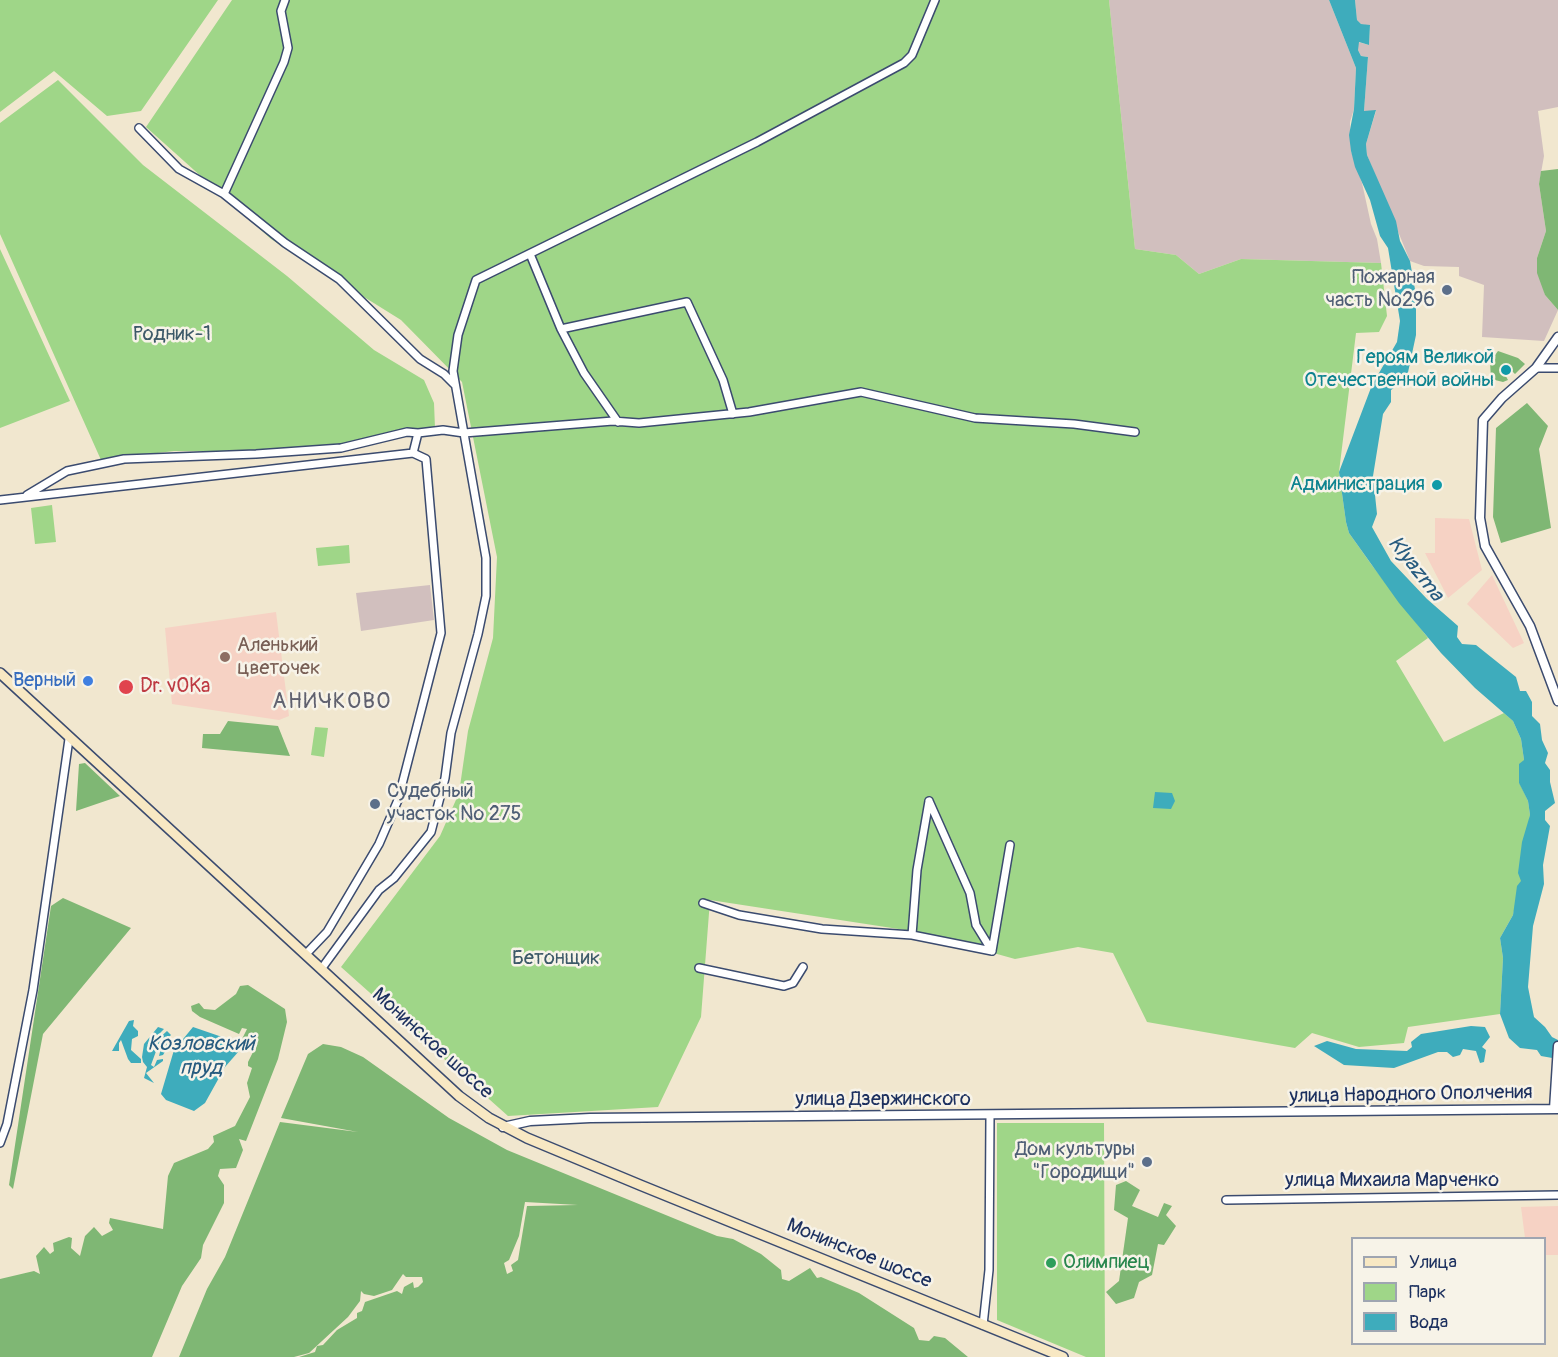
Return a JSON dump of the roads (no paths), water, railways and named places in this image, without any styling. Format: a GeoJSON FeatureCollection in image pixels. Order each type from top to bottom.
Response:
{"type":"FeatureCollection","features":[{"type":"Feature","properties":{"kind":"main road","name":"Монинское шоссе"},"geometry":{"type":"LineString","coordinates":[[0,673],[459,1096],[503,1126],[527,1138],[1063,1357]]}},
{"type":"Feature","properties":{"kind":"street"},"geometry":{"type":"LineString","coordinates":[[224,194],[284,62],[288,48],[281,11],[285,0]]}},
{"type":"Feature","properties":{"kind":"street"},"geometry":{"type":"LineString","coordinates":[[322,968],[379,890],[394,878],[423,844],[433,824],[445,778],[451,733],[486,596],[486,558],[454,384],[458,335],[477,280],[757,142],[904,63],[912,55],[935,0]]}},
{"type":"Feature","properties":{"kind":"street"},"geometry":{"type":"LineString","coordinates":[[139,128],[179,169],[224,194],[285,243],[339,279],[420,358],[454,384]]}},
{"type":"Feature","properties":{"kind":"street"},"geometry":{"type":"LineString","coordinates":[[530,254],[561,329],[584,373],[618,422]]}},
{"type":"Feature","properties":{"kind":"street"},"geometry":{"type":"LineString","coordinates":[[561,329],[687,302],[723,380],[733,414]]}},
{"type":"Feature","properties":{"kind":"street"},"geometry":{"type":"LineString","coordinates":[[1558,338],[1536,368],[1502,398],[1483,420],[1480,518],[1485,546],[1530,626],[1558,701]]}},
{"type":"Feature","properties":{"kind":"street"},"geometry":{"type":"LineString","coordinates":[[1536,368],[1558,368]]}},
{"type":"Feature","properties":{"kind":"street"},"geometry":{"type":"LineString","coordinates":[[25,496],[68,471],[124,459],[330,448],[407,432],[443,430],[464,434],[618,422],[639,423],[733,414],[861,392],[975,418],[1074,424],[1135,432]]}},
{"type":"Feature","properties":{"kind":"street"},"geometry":{"type":"LineString","coordinates":[[413,453],[418,433]]}},
{"type":"Feature","properties":{"kind":"street"},"geometry":{"type":"LineString","coordinates":[[0,500],[413,453],[426,459],[441,633],[398,800],[379,844],[327,932],[306,954]]}},
{"type":"Feature","properties":{"kind":"street"},"geometry":{"type":"LineString","coordinates":[[0,1143],[7,1124],[33,990],[69,739]]}},
{"type":"Feature","properties":{"kind":"street"},"geometry":{"type":"LineString","coordinates":[[912,935],[917,870],[929,801],[970,893],[976,925],[992,951]]}},
{"type":"Feature","properties":{"kind":"street"},"geometry":{"type":"LineString","coordinates":[[992,951],[1010,845]]}},
{"type":"Feature","properties":{"kind":"street"},"geometry":{"type":"LineString","coordinates":[[703,903],[739,915],[822,929],[912,935],[992,951]]}},
{"type":"Feature","properties":{"kind":"street"},"geometry":{"type":"LineString","coordinates":[[699,968],[784,986],[793,983],[803,967]]}},
{"type":"Feature","properties":{"kind":"street"},"geometry":{"type":"LineString","coordinates":[[1556,1109],[1558,1046]]}},
{"type":"Feature","properties":{"kind":"street","name":"улица Народного Ополчения"},"geometry":{"type":"LineString","coordinates":[[1264,1113],[1556,1109]]}},
{"type":"Feature","properties":{"kind":"street","name":"улица Дзержинского"},"geometry":{"type":"LineString","coordinates":[[503,1126],[541,1120],[1264,1113]]}},
{"type":"Feature","properties":{"kind":"street"},"geometry":{"type":"LineString","coordinates":[[983,1325],[989,1270],[990,1116]]}},
{"type":"Feature","properties":{"kind":"street"},"geometry":{"type":"LineString","coordinates":[[527,1138],[528,1126],[541,1120]]}},
{"type":"Feature","properties":{"kind":"street","name":"улица Михаила Марченко"},"geometry":{"type":"LineString","coordinates":[[1226,1200],[1558,1195]]}},
{"type":"Feature","properties":{"kind":"water"},"geometry":{"type":"Polygon","coordinates":[[[1329,0],[1355,0],[1357,20],[1361,24],[1370,25],[1369,45],[1359,42],[1358,50],[1361,56],[1368,57],[1364,111],[1376,110],[1366,144],[1367,155],[1396,221],[1400,241],[1410,261],[1416,295],[1416,335],[1407,377],[1399,379],[1398,385],[1391,390],[1391,402],[1383,414],[1373,476],[1377,514],[1372,527],[1391,561],[1427,599],[1458,626],[1457,637],[1462,644],[1476,645],[1516,677],[1520,691],[1526,691],[1532,702],[1532,716],[1540,724],[1542,740],[1548,753],[1545,763],[1550,770],[1555,803],[1545,811],[1545,820],[1550,826],[1543,865],[1544,884],[1533,926],[1528,987],[1534,1017],[1552,1037],[1558,1040],[1558,1059],[1541,1056],[1537,1050],[1520,1048],[1509,1038],[1500,1014],[1503,958],[1500,938],[1513,915],[1517,886],[1521,881],[1518,873],[1522,842],[1530,815],[1528,801],[1519,783],[1519,764],[1524,760],[1521,739],[1513,721],[1475,688],[1441,653],[1399,603],[1349,533],[1346,522],[1339,472],[1372,385],[1397,342],[1400,321],[1388,248],[1380,236],[1370,200],[1355,167],[1351,151],[1349,135],[1354,109],[1356,68],[1329,0]]]}},
{"type":"Feature","properties":{"kind":"water"},"geometry":{"type":"Polygon","coordinates":[[[1155,792],[1172,793],[1175,801],[1171,809],[1153,808],[1155,792]]]}},
{"type":"Feature","properties":{"kind":"water"},"geometry":{"type":"Polygon","coordinates":[[[134,1020],[133,1026],[138,1031],[138,1036],[132,1039],[131,1050],[141,1059],[141,1063],[131,1063],[121,1040],[119,1051],[112,1051],[129,1021],[134,1020]]]}},
{"type":"Feature","properties":{"kind":"water"},"geometry":{"type":"Polygon","coordinates":[[[1471,1026],[1485,1027],[1490,1037],[1482,1047],[1486,1050],[1484,1062],[1480,1063],[1476,1051],[1463,1049],[1460,1055],[1453,1057],[1447,1052],[1438,1052],[1394,1068],[1344,1065],[1314,1046],[1327,1041],[1356,1049],[1407,1051],[1412,1047],[1411,1042],[1421,1034],[1471,1026]]]}},
{"type":"Feature","properties":{"kind":"water"},"geometry":{"type":"Polygon","coordinates":[[[158,1027],[164,1029],[157,1036],[157,1040],[167,1031],[171,1035],[167,1039],[168,1047],[163,1055],[159,1056],[162,1044],[159,1043],[151,1065],[154,1067],[157,1060],[163,1059],[163,1061],[146,1073],[154,1083],[144,1078],[147,1067],[142,1057],[144,1044],[158,1027]]]}},
{"type":"Feature","properties":{"kind":"water","name":"Козловский пруд"},"geometry":{"type":"Polygon","coordinates":[[[193,1027],[237,1044],[239,1051],[225,1067],[205,1103],[194,1111],[166,1100],[161,1094],[174,1050],[193,1027]]]}},
{"type":"Feature","properties":{"kind":"place","name":"Пожарная часть №296"},"geometry":{"type":"Point","coordinates":[1447,290]}},
{"type":"Feature","properties":{"kind":"place","name":"Героям Великой Отечественной войны"},"geometry":{"type":"Point","coordinates":[1506,370]}},
{"type":"Feature","properties":{"kind":"place","name":"Администрация"},"geometry":{"type":"Point","coordinates":[1437,485]}},
{"type":"Feature","properties":{"kind":"place","name":"Аленький цветочек"},"geometry":{"type":"Point","coordinates":[225,657]}},
{"type":"Feature","properties":{"kind":"place","name":"Верный"},"geometry":{"type":"Point","coordinates":[88,681]}},
{"type":"Feature","properties":{"kind":"place","name":"Dr. vOKa"},"geometry":{"type":"Point","coordinates":[126,687]}},
{"type":"Feature","properties":{"kind":"place","name":"Судебный участок № 275"},"geometry":{"type":"Point","coordinates":[375,804]}},
{"type":"Feature","properties":{"kind":"place","name":"Дом культуры \"Городищи\""},"geometry":{"type":"Point","coordinates":[1147,1162]}},
{"type":"Feature","properties":{"kind":"place","name":"Олимпиец"},"geometry":{"type":"Point","coordinates":[1051,1263]}},
{"type":"Feature","properties":{"kind":"district","name":"АНИЧКОВО"},"geometry":{"type":"Point","coordinates":[332,702]}},
{"type":"Feature","properties":{"kind":"park label","name":"Родник-1"},"geometry":{"type":"Point","coordinates":[172,335]}},
{"type":"Feature","properties":{"kind":"park label","name":"Бетонщик"},"geometry":{"type":"Point","coordinates":[556,959]}},
{"type":"Feature","properties":{"kind":"water label","name":"Klyazma"},"geometry":{"type":"Point","coordinates":[1415,569]}}]}
